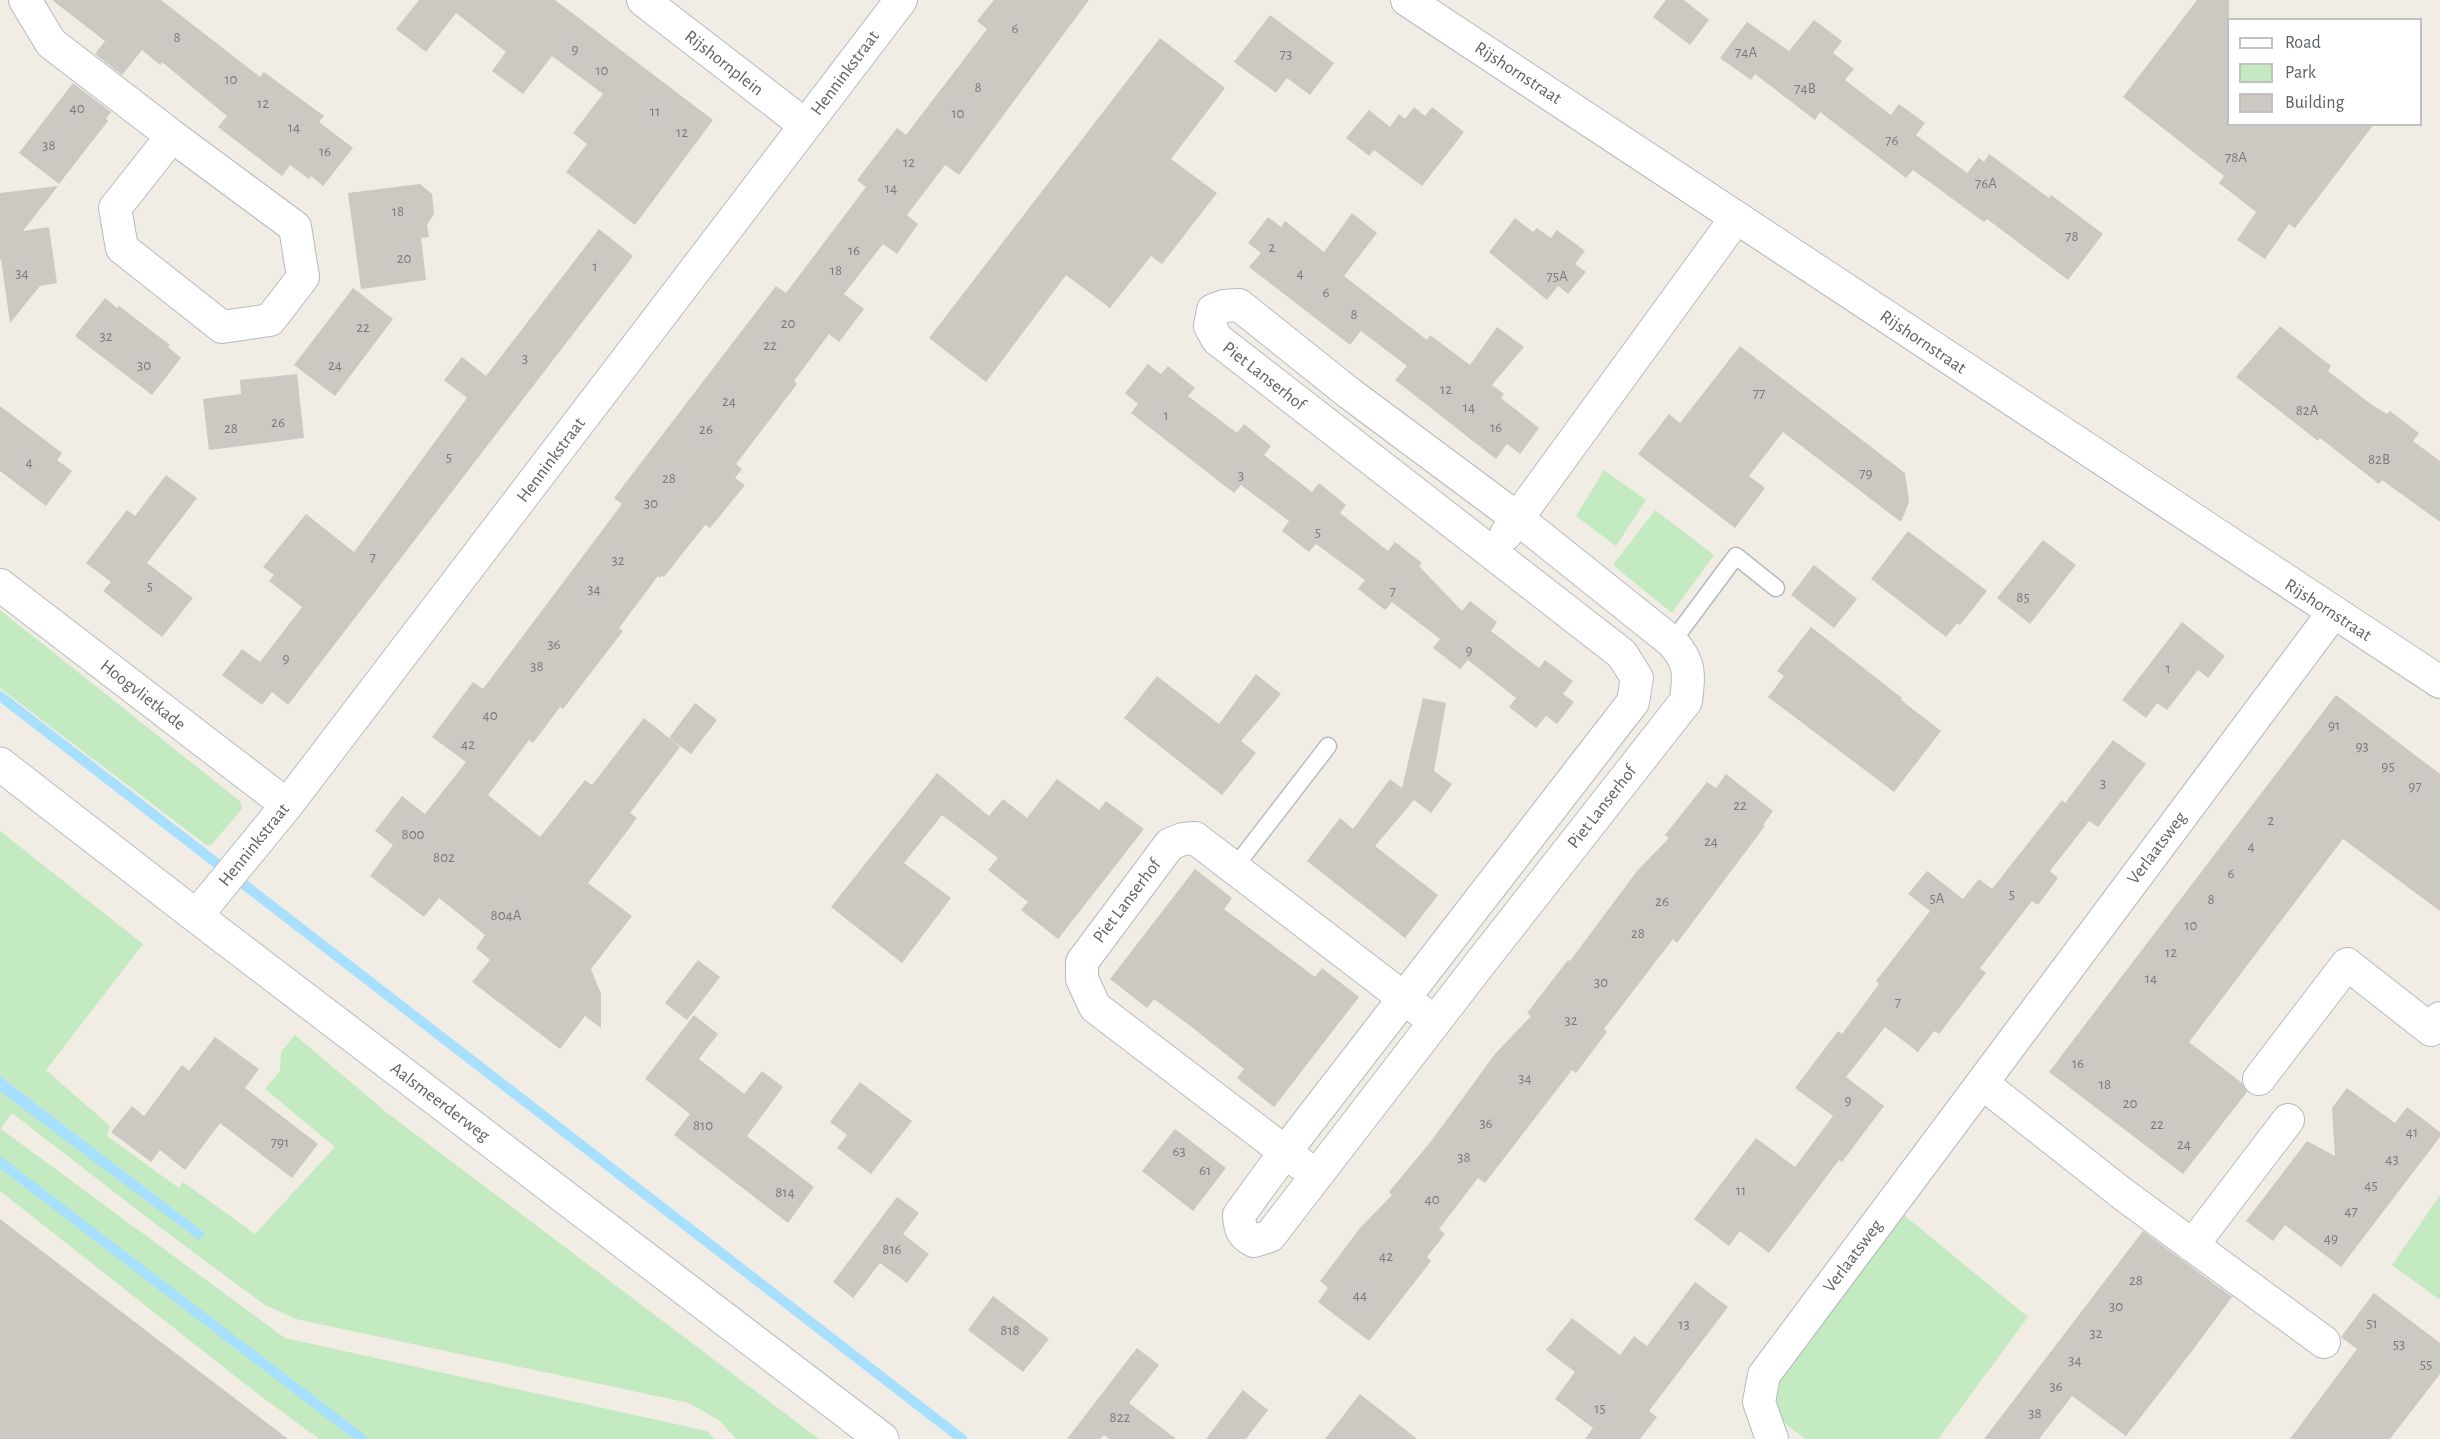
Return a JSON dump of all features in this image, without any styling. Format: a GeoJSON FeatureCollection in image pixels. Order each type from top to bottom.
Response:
{"type":"FeatureCollection","features":[{"type":"Feature","properties":{"kind":"street"},"geometry":{"type":"LineString","coordinates":[[25,0],[51,43],[295,227],[303,277],[270,320],[222,327],[122,248],[115,208],[172,136]]}},
{"type":"Feature","properties":{"kind":"street","name":"Rijshornplein"},"geometry":{"type":"LineString","coordinates":[[643,0],[805,126]]}},
{"type":"Feature","properties":{"kind":"street","name":"Henninkstraat"},"geometry":{"type":"LineString","coordinates":[[196,916],[287,805],[901,0]]}},
{"type":"Feature","properties":{"kind":"street","name":"Rijshornstraat"},"geometry":{"type":"LineString","coordinates":[[1407,0],[2440,682]]}},
{"type":"Feature","properties":{"kind":"street"},"geometry":{"type":"LineString","coordinates":[[1493,552],[1736,218]]}},
{"type":"Feature","properties":{"kind":"street","name":"Piet Lanserhof"},"geometry":{"type":"LineString","coordinates":[[1239,305],[1349,393],[1517,518],[1672,642],[1682,654],[1690,673],[1686,701],[1270,1236],[1254,1241],[1246,1238],[1240,1228],[1239,1215],[1285,1152],[1633,702],[1637,678],[1622,654],[1217,339],[1210,326],[1214,310],[1224,306],[1239,305]]}},
{"type":"Feature","properties":{"kind":"street","name":"Hoogvlietkade"},"geometry":{"type":"LineString","coordinates":[[0,585],[287,805]]}},
{"type":"Feature","properties":{"kind":"street","name":"Verlaatsweg"},"geometry":{"type":"LineString","coordinates":[[1772,1439],[1759,1402],[1764,1375],[2333,613]]}},
{"type":"Feature","properties":{"kind":"street"},"geometry":{"type":"LineString","coordinates":[[1637,678],[1690,673]]}},
{"type":"Feature","properties":{"kind":"street","name":"Aalsmeerderweg"},"geometry":{"type":"LineString","coordinates":[[0,764],[882,1439]]}},
{"type":"Feature","properties":{"kind":"street","name":"Piet Lanserhof"},"geometry":{"type":"LineString","coordinates":[[1317,1177],[1095,1007],[1082,979],[1082,962],[1170,844],[1183,839],[1195,838],[1435,1022]]}},
{"type":"Feature","properties":{"kind":"street"},"geometry":{"type":"LineString","coordinates":[[2259,1079],[2347,964],[2431,1030],[2440,1018]]}},
{"type":"Feature","properties":{"kind":"street"},"geometry":{"type":"LineString","coordinates":[[1982,1083],[2192,1246],[2254,1288],[2324,1342]]}},
{"type":"Feature","properties":{"kind":"street"},"geometry":{"type":"LineString","coordinates":[[2192,1246],[2288,1120]]}},
{"type":"Feature","properties":{"kind":"lane"},"geometry":{"type":"LineString","coordinates":[[1672,642],[1736,556],[1776,588]]}},
{"type":"Feature","properties":{"kind":"lane"},"geometry":{"type":"LineString","coordinates":[[1234,868],[1328,746]]}},
{"type":"Feature","properties":{"kind":"green space"},"geometry":{"type":"Polygon","coordinates":[[[1604,470],[1646,500],[1616,546],[1576,516],[1604,470]]]}},
{"type":"Feature","properties":{"kind":"green space"},"geometry":{"type":"Polygon","coordinates":[[[1655,510],[1714,555],[1672,613],[1613,565],[1655,510]]]}},
{"type":"Feature","properties":{"kind":"green space"},"geometry":{"type":"Polygon","coordinates":[[[0,610],[241,802],[242,809],[211,845],[206,845],[0,688],[0,610]]]}},
{"type":"Feature","properties":{"kind":"green space"},"geometry":{"type":"Polygon","coordinates":[[[0,831],[143,944],[46,1070],[110,1126],[107,1136],[179,1188],[183,1182],[255,1234],[335,1147],[265,1089],[280,1071],[281,1052],[295,1035],[386,1112],[819,1439],[736,1439],[720,1421],[689,1403],[296,1319],[265,1305],[12,1113],[1,1129],[285,1338],[707,1431],[714,1439],[319,1439],[254,1391],[0,1191],[0,1091],[205,1233],[0,1076],[0,831]]]}},
{"type":"Feature","properties":{"kind":"green space"},"geometry":{"type":"Polygon","coordinates":[[[2440,1195],[2440,1300],[2392,1265],[2440,1195]]]}},
{"type":"Feature","properties":{"kind":"green space"},"geometry":{"type":"Polygon","coordinates":[[[1899,1211],[2028,1317],[1938,1439],[1805,1439],[1768,1410],[1766,1386],[1899,1211]]]}},
{"type":"Feature","properties":{"kind":"water"},"geometry":{"type":"Polygon","coordinates":[[[0,1076],[205,1233],[199,1240],[18,1105],[0,1091],[0,1076]]]}},
{"type":"Feature","properties":{"kind":"building"},"geometry":{"type":"Polygon","coordinates":[[[52,0],[161,0],[260,77],[264,72],[324,116],[319,122],[353,148],[323,186],[311,176],[309,179],[290,165],[282,176],[218,127],[227,116],[162,62],[160,65],[142,50],[122,75],[95,54],[105,41],[52,0]]]}},
{"type":"Feature","properties":{"kind":"building"},"geometry":{"type":"Polygon","coordinates":[[[419,0],[555,0],[713,120],[635,225],[566,172],[587,144],[573,133],[603,94],[552,56],[523,94],[492,71],[506,52],[456,13],[426,52],[396,29],[419,0]]]}},
{"type":"Feature","properties":{"kind":"building"},"geometry":{"type":"Polygon","coordinates":[[[994,0],[1089,0],[959,175],[945,165],[907,215],[918,224],[897,254],[883,244],[844,294],[864,309],[839,342],[829,334],[794,381],[797,384],[736,464],[742,469],[735,478],[745,485],[710,528],[705,525],[664,577],[658,576],[619,628],[623,631],[563,709],[560,707],[533,743],[529,740],[488,795],[540,837],[585,780],[592,785],[644,718],[680,747],[630,813],[637,818],[588,883],[632,916],[591,969],[601,994],[601,1028],[585,1016],[560,1049],[472,982],[490,960],[476,948],[485,935],[439,898],[424,917],[370,876],[393,845],[375,831],[402,796],[425,814],[466,762],[432,737],[473,682],[483,689],[622,504],[614,498],[776,286],[786,293],[866,187],[857,180],[897,128],[906,135],[987,29],[977,21],[994,0]]]}},
{"type":"Feature","properties":{"kind":"building"},"geometry":{"type":"Polygon","coordinates":[[[1666,0],[1684,0],[1709,20],[1690,45],[1653,17],[1666,0]]]}},
{"type":"Feature","properties":{"kind":"building"},"geometry":{"type":"Polygon","coordinates":[[[2197,0],[2229,0],[2227,126],[2372,126],[2295,228],[2289,224],[2265,259],[2237,240],[2256,212],[2219,183],[2224,176],[2123,97],[2197,0]]]}},
{"type":"Feature","properties":{"kind":"building"},"geometry":{"type":"Polygon","coordinates":[[[1270,15],[1334,63],[1310,95],[1287,78],[1276,93],[1234,62],[1270,15]]]}},
{"type":"Feature","properties":{"kind":"building"},"geometry":{"type":"Polygon","coordinates":[[[1814,20],[1842,41],[1833,53],[1854,69],[1845,80],[1891,115],[1899,104],[1925,123],[1916,135],[1967,173],[1979,158],[1984,162],[1989,154],[2049,198],[2051,195],[2103,234],[2068,280],[1987,219],[1984,222],[1913,170],[1906,178],[1820,112],[1815,120],[1755,74],[1751,80],[1720,58],[1747,22],[1789,51],[1814,20]]]}},
{"type":"Feature","properties":{"kind":"building"},"geometry":{"type":"Polygon","coordinates":[[[1160,38],[1225,88],[1171,159],[1217,193],[1162,264],[1151,256],[1110,308],[1066,275],[986,382],[929,338],[1160,38]]]}},
{"type":"Feature","properties":{"kind":"building"},"geometry":{"type":"Polygon","coordinates":[[[73,83],[111,112],[106,118],[108,121],[59,184],[19,153],[73,83]]]}},
{"type":"Feature","properties":{"kind":"building"},"geometry":{"type":"Polygon","coordinates":[[[1414,107],[1425,116],[1432,107],[1464,132],[1422,186],[1374,150],[1369,156],[1346,138],[1369,110],[1390,127],[1399,114],[1405,119],[1414,107]]]}},
{"type":"Feature","properties":{"kind":"building"},"geometry":{"type":"Polygon","coordinates":[[[420,184],[432,194],[434,214],[427,225],[429,237],[421,238],[426,280],[361,289],[348,193],[420,184]]]}},
{"type":"Feature","properties":{"kind":"building"},"geometry":{"type":"Polygon","coordinates":[[[58,186],[23,231],[49,227],[57,283],[40,286],[10,323],[0,260],[0,193],[58,186]]]}},
{"type":"Feature","properties":{"kind":"building"},"geometry":{"type":"Polygon","coordinates":[[[1352,213],[1377,233],[1344,276],[1427,340],[1430,335],[1470,365],[1497,327],[1524,347],[1492,385],[1504,394],[1501,398],[1539,428],[1520,454],[1507,444],[1496,459],[1395,380],[1407,366],[1361,331],[1350,345],[1249,267],[1261,253],[1248,243],[1268,217],[1281,227],[1285,221],[1324,252],[1352,213]]]}},
{"type":"Feature","properties":{"kind":"building"},"geometry":{"type":"Polygon","coordinates":[[[1515,218],[1533,232],[1537,228],[1551,238],[1557,230],[1585,251],[1575,264],[1586,272],[1568,294],[1558,286],[1547,300],[1489,252],[1515,218]]]}},
{"type":"Feature","properties":{"kind":"building"},"geometry":{"type":"Polygon","coordinates":[[[599,229],[633,256],[288,705],[272,692],[262,705],[222,675],[242,649],[260,662],[302,607],[269,581],[274,575],[263,567],[306,514],[354,552],[467,398],[444,380],[462,357],[486,376],[599,229]]]}},
{"type":"Feature","properties":{"kind":"building"},"geometry":{"type":"Polygon","coordinates":[[[353,288],[393,319],[335,396],[294,365],[353,288]]]}},
{"type":"Feature","properties":{"kind":"building"},"geometry":{"type":"Polygon","coordinates":[[[105,298],[170,345],[168,347],[181,358],[152,395],[75,336],[105,298]]]}},
{"type":"Feature","properties":{"kind":"building"},"geometry":{"type":"Polygon","coordinates":[[[2280,326],[2331,366],[2328,371],[2372,405],[2387,414],[2390,411],[2419,433],[2413,441],[2440,461],[2440,522],[2382,480],[2379,484],[2320,438],[2318,441],[2236,377],[2280,326]]]}},
{"type":"Feature","properties":{"kind":"building"},"geometry":{"type":"Polygon","coordinates":[[[1740,346],[1905,473],[1909,502],[1901,522],[1783,432],[1749,476],[1765,488],[1735,528],[1638,454],[1669,414],[1680,423],[1740,346]]]}},
{"type":"Feature","properties":{"kind":"building"},"geometry":{"type":"Polygon","coordinates":[[[1148,364],[1161,374],[1168,366],[1195,388],[1188,396],[1237,433],[1244,424],[1271,446],[1264,455],[1312,492],[1319,483],[1346,505],[1340,513],[1388,551],[1395,542],[1422,563],[1419,566],[1462,611],[1470,601],[1497,622],[1491,631],[1539,668],[1545,660],[1573,681],[1563,694],[1574,702],[1557,724],[1546,716],[1536,728],[1509,707],[1516,698],[1468,660],[1460,669],[1433,648],[1440,639],[1392,602],[1385,610],[1358,589],[1365,580],[1316,544],[1309,552],[1282,531],[1289,521],[1241,485],[1234,493],[1131,413],[1138,404],[1125,393],[1148,364]]]}},
{"type":"Feature","properties":{"kind":"building"},"geometry":{"type":"Polygon","coordinates":[[[297,374],[304,438],[209,450],[203,399],[241,394],[240,380],[297,374]]]}},
{"type":"Feature","properties":{"kind":"building"},"geometry":{"type":"Polygon","coordinates":[[[0,406],[62,453],[57,460],[72,471],[46,506],[0,471],[0,406]]]}},
{"type":"Feature","properties":{"kind":"building"},"geometry":{"type":"Polygon","coordinates":[[[166,475],[197,498],[147,563],[193,598],[162,637],[103,591],[111,582],[86,563],[127,510],[135,516],[166,475]]]}},
{"type":"Feature","properties":{"kind":"building"},"geometry":{"type":"Polygon","coordinates":[[[1908,531],[1987,591],[1960,625],[1957,623],[1946,637],[1871,579],[1908,531]]]}},
{"type":"Feature","properties":{"kind":"building"},"geometry":{"type":"Polygon","coordinates":[[[2043,540],[2076,565],[2030,624],[1997,598],[2043,540]]]}},
{"type":"Feature","properties":{"kind":"building"},"geometry":{"type":"Polygon","coordinates":[[[1814,565],[1857,599],[1834,628],[1791,595],[1814,565]]]}},
{"type":"Feature","properties":{"kind":"building"},"geometry":{"type":"Polygon","coordinates":[[[2182,622],[2225,656],[2208,678],[2198,670],[2167,710],[2157,703],[2146,718],[2122,700],[2182,622]]]}},
{"type":"Feature","properties":{"kind":"building"},"geometry":{"type":"Polygon","coordinates":[[[1811,627],[1941,731],[1894,792],[1768,697],[1784,676],[1777,671],[1811,627]]]}},
{"type":"Feature","properties":{"kind":"building"},"geometry":{"type":"Polygon","coordinates":[[[1256,674],[1281,694],[1241,741],[1256,753],[1222,795],[1124,718],[1157,676],[1219,724],[1256,674]]]}},
{"type":"Feature","properties":{"kind":"building"},"geometry":{"type":"Polygon","coordinates":[[[2336,695],[2440,774],[2440,911],[2343,839],[2189,1042],[2242,1083],[2247,1092],[2183,1174],[2049,1072],[2336,695]]]}},
{"type":"Feature","properties":{"kind":"building"},"geometry":{"type":"Polygon","coordinates":[[[1423,698],[1446,703],[1434,771],[1452,784],[1431,813],[1414,800],[1375,846],[1438,895],[1405,938],[1307,861],[1340,818],[1353,829],[1390,779],[1402,788],[1423,698]]]}},
{"type":"Feature","properties":{"kind":"building"},"geometry":{"type":"Polygon","coordinates":[[[695,703],[717,720],[691,754],[669,738],[695,703]]]}},
{"type":"Feature","properties":{"kind":"building"},"geometry":{"type":"Polygon","coordinates":[[[2113,740],[2146,764],[2098,827],[2089,821],[2050,871],[2058,878],[2038,905],[2032,901],[1980,968],[1986,973],[1939,1034],[1934,1031],[1918,1052],[1885,1027],[1846,1077],[1884,1106],[1842,1162],[1839,1160],[1769,1253],[1740,1231],[1729,1246],[1694,1219],[1756,1138],[1795,1167],[1833,1116],[1795,1088],[1838,1031],[1842,1034],[1879,984],[1876,981],[1930,911],[1908,894],[1927,871],[1963,899],[1979,879],[1992,889],[2062,800],[2065,803],[2113,740]]]}},
{"type":"Feature","properties":{"kind":"building"},"geometry":{"type":"Polygon","coordinates":[[[937,773],[989,816],[1003,799],[1027,818],[1057,779],[1099,810],[1106,801],[1144,829],[1058,939],[1021,910],[1028,902],[988,870],[998,858],[942,815],[904,863],[951,898],[902,963],[831,907],[937,773]]]}},
{"type":"Feature","properties":{"kind":"building"},"geometry":{"type":"Polygon","coordinates":[[[1726,774],[1773,811],[1763,825],[1765,826],[1677,943],[1673,939],[1604,1029],[1607,1032],[1576,1073],[1572,1070],[1485,1183],[1478,1178],[1439,1229],[1445,1234],[1427,1257],[1431,1261],[1369,1341],[1318,1302],[1328,1288],[1320,1281],[1360,1228],[1392,1195],[1389,1192],[1432,1140],[1495,1054],[1531,1016],[1527,1013],[1568,960],[1570,961],[1637,871],[1669,838],[1665,835],[1707,782],[1716,788],[1726,774]]]}},
{"type":"Feature","properties":{"kind":"building"},"geometry":{"type":"Polygon","coordinates":[[[1195,869],[1232,898],[1224,909],[1315,977],[1322,968],[1359,997],[1274,1107],[1237,1078],[1244,1069],[1193,1028],[1154,999],[1147,1008],[1110,979],[1195,869]]]}},
{"type":"Feature","properties":{"kind":"building"},"geometry":{"type":"Polygon","coordinates":[[[698,960],[720,977],[687,1020],[665,1003],[698,960]]]}},
{"type":"Feature","properties":{"kind":"building"},"geometry":{"type":"Polygon","coordinates":[[[694,1015],[718,1034],[699,1059],[744,1094],[762,1071],[783,1087],[747,1136],[814,1187],[788,1223],[674,1135],[690,1114],[645,1079],[694,1015]]]}},
{"type":"Feature","properties":{"kind":"building"},"geometry":{"type":"Polygon","coordinates":[[[215,1037],[259,1069],[245,1088],[318,1144],[292,1178],[220,1123],[185,1170],[160,1150],[151,1162],[111,1132],[132,1106],[144,1116],[182,1065],[189,1071],[215,1037]]]}},
{"type":"Feature","properties":{"kind":"building"},"geometry":{"type":"Polygon","coordinates":[[[860,1082],[912,1121],[871,1174],[837,1148],[847,1135],[830,1122],[860,1082]]]}},
{"type":"Feature","properties":{"kind":"building"},"geometry":{"type":"Polygon","coordinates":[[[2347,1088],[2395,1123],[2407,1107],[2440,1132],[2440,1137],[2341,1267],[2285,1225],[2273,1241],[2246,1221],[2307,1141],[2335,1156],[2332,1108],[2347,1088]]]}},
{"type":"Feature","properties":{"kind":"building"},"geometry":{"type":"Polygon","coordinates":[[[1175,1129],[1226,1168],[1193,1211],[1142,1171],[1175,1129]]]}},
{"type":"Feature","properties":{"kind":"building"},"geometry":{"type":"Polygon","coordinates":[[[897,1197],[919,1213],[903,1234],[929,1254],[907,1283],[880,1263],[853,1298],[833,1282],[897,1197]]]}},
{"type":"Feature","properties":{"kind":"building"},"geometry":{"type":"Polygon","coordinates":[[[0,1219],[288,1439],[0,1439],[0,1219]]]}},
{"type":"Feature","properties":{"kind":"building"},"geometry":{"type":"Polygon","coordinates":[[[2143,1231],[2232,1297],[2192,1351],[2126,1436],[2072,1396],[2039,1439],[1984,1439],[2143,1231]]]}},
{"type":"Feature","properties":{"kind":"building"},"geometry":{"type":"Polygon","coordinates":[[[1695,1282],[1728,1307],[1649,1411],[1657,1417],[1640,1439],[1585,1439],[1593,1428],[1555,1399],[1575,1372],[1546,1350],[1572,1318],[1620,1355],[1634,1336],[1647,1346],[1695,1282]]]}},
{"type":"Feature","properties":{"kind":"building"},"geometry":{"type":"Polygon","coordinates":[[[2374,1293],[2440,1343],[2440,1374],[2390,1439],[2290,1439],[2357,1349],[2341,1337],[2374,1293]]]}},
{"type":"Feature","properties":{"kind":"building"},"geometry":{"type":"Polygon","coordinates":[[[993,1296],[1049,1339],[1023,1372],[968,1330],[993,1296]]]}},
{"type":"Feature","properties":{"kind":"building"},"geometry":{"type":"Polygon","coordinates":[[[1137,1348],[1159,1365],[1129,1403],[1176,1439],[1109,1439],[1104,1435],[1100,1439],[1067,1439],[1137,1348]]]}},
{"type":"Feature","properties":{"kind":"building"},"geometry":{"type":"Polygon","coordinates":[[[1243,1390],[1268,1410],[1246,1439],[1206,1439],[1243,1390]]]}},
{"type":"Feature","properties":{"kind":"building"},"geometry":{"type":"Polygon","coordinates":[[[1360,1394],[1417,1439],[1325,1439],[1360,1394]]]}},
{"type":"Feature","properties":{"kind":"waterway"},"geometry":{"type":"LineString","coordinates":[[0,696],[962,1439]]}},
{"type":"Feature","properties":{"kind":"waterway"},"geometry":{"type":"LineString","coordinates":[[0,1162],[362,1439]]}}]}
